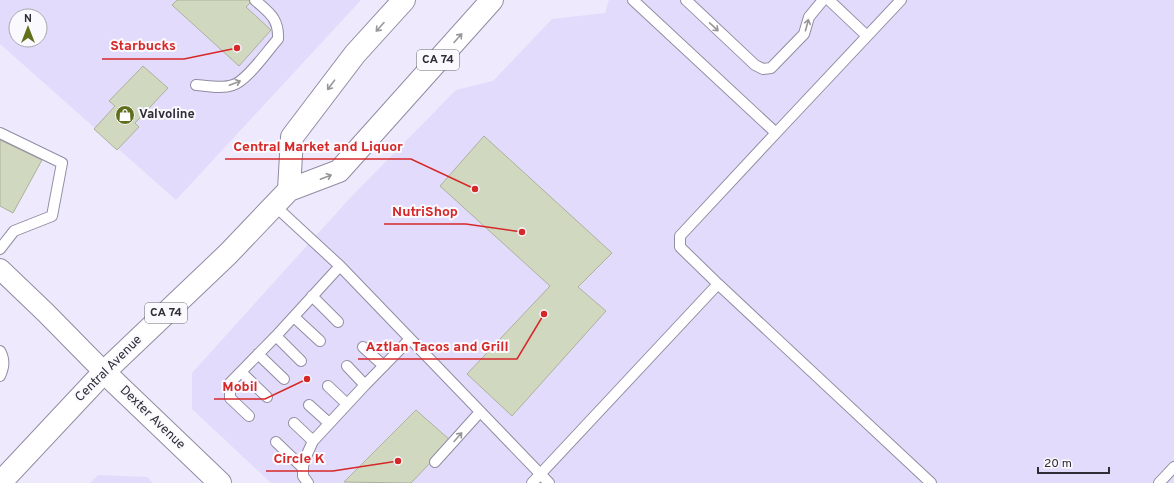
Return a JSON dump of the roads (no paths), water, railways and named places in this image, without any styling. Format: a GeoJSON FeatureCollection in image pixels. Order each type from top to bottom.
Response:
{"type":"FeatureCollection","features":[{"type":"Feature","properties":{"kind":"main road"},"geometry":{"type":"LineString","coordinates":[[282,198],[292,137],[355,54],[404,0]]}},
{"type":"Feature","properties":{"kind":"main road","name":"Central Avenue"},"geometry":{"type":"LineString","coordinates":[[0,483],[104,372],[228,254],[282,198],[339,171],[492,0]]}},
{"type":"Feature","properties":{"kind":"main road","name":"Dexter Avenue"},"geometry":{"type":"LineString","coordinates":[[104,372],[220,483]]}},
{"type":"Feature","properties":{"kind":"street","name":"Dexter Avenue"},"geometry":{"type":"LineString","coordinates":[[0,270],[46,313],[104,372]]}},
{"type":"Feature","properties":{"kind":"lane"},"geometry":{"type":"LineString","coordinates":[[196,85],[234,85],[244,79],[278,39],[275,19],[255,0]]}},
{"type":"Feature","properties":{"kind":"lane"},"geometry":{"type":"LineString","coordinates":[[633,0],[776,133]]}},
{"type":"Feature","properties":{"kind":"lane"},"geometry":{"type":"LineString","coordinates":[[686,0],[756,65],[763,69],[771,68],[804,34],[809,17],[823,0]]}},
{"type":"Feature","properties":{"kind":"lane"},"geometry":{"type":"LineString","coordinates":[[829,0],[867,36]]}},
{"type":"Feature","properties":{"kind":"lane"},"geometry":{"type":"LineString","coordinates":[[901,0],[680,236],[680,247],[931,483]]}},
{"type":"Feature","properties":{"kind":"lane"},"geometry":{"type":"LineString","coordinates":[[0,133],[62,164],[52,216],[14,231],[0,249]]}},
{"type":"Feature","properties":{"kind":"lane"},"geometry":{"type":"LineString","coordinates":[[282,198],[340,266],[549,483]]}},
{"type":"Feature","properties":{"kind":"lane"},"geometry":{"type":"LineString","coordinates":[[249,416],[230,398],[230,383],[294,317],[340,266]]}},
{"type":"Feature","properties":{"kind":"lane"},"geometry":{"type":"LineString","coordinates":[[532,483],[718,284]]}},
{"type":"Feature","properties":{"kind":"lane"},"geometry":{"type":"LineString","coordinates":[[312,296],[338,322]]}},
{"type":"Feature","properties":{"kind":"lane"},"geometry":{"type":"LineString","coordinates":[[294,317],[320,341]]}},
{"type":"Feature","properties":{"kind":"lane"},"geometry":{"type":"LineString","coordinates":[[276,336],[302,361]]}},
{"type":"Feature","properties":{"kind":"lane"},"geometry":{"type":"LineString","coordinates":[[308,483],[303,476],[303,468],[313,441],[365,384],[410,339]]}},
{"type":"Feature","properties":{"kind":"lane"},"geometry":{"type":"LineString","coordinates":[[364,347],[384,366]]}},
{"type":"Feature","properties":{"kind":"lane"},"geometry":{"type":"LineString","coordinates":[[0,351],[3,358],[4,368],[0,376]]}},
{"type":"Feature","properties":{"kind":"lane"},"geometry":{"type":"LineString","coordinates":[[258,354],[284,379]]}},
{"type":"Feature","properties":{"kind":"lane"},"geometry":{"type":"LineString","coordinates":[[347,366],[365,384]]}},
{"type":"Feature","properties":{"kind":"lane"},"geometry":{"type":"LineString","coordinates":[[241,372],[267,397]]}},
{"type":"Feature","properties":{"kind":"lane"},"geometry":{"type":"LineString","coordinates":[[328,386],[347,404]]}},
{"type":"Feature","properties":{"kind":"lane"},"geometry":{"type":"LineString","coordinates":[[309,405],[329,423]]}},
{"type":"Feature","properties":{"kind":"lane"},"geometry":{"type":"LineString","coordinates":[[435,462],[480,412]]}},
{"type":"Feature","properties":{"kind":"lane"},"geometry":{"type":"LineString","coordinates":[[294,423],[313,441]]}},
{"type":"Feature","properties":{"kind":"lane"},"geometry":{"type":"LineString","coordinates":[[276,442],[303,468]]}},
{"type":"Feature","properties":{"kind":"lane"},"geometry":{"type":"LineString","coordinates":[[1159,483],[1174,467]]}},
{"type":"Feature","properties":{"kind":"place","name":"Starbucks"},"geometry":{"type":"Point","coordinates":[237,48]}},
{"type":"Feature","properties":{"kind":"place","name":"Valvoline"},"geometry":{"type":"Point","coordinates":[125,115]}},
{"type":"Feature","properties":{"kind":"place","name":"Central Market and Liquor"},"geometry":{"type":"Point","coordinates":[475,189]}},
{"type":"Feature","properties":{"kind":"place","name":"NutriShop"},"geometry":{"type":"Point","coordinates":[522,232]}},
{"type":"Feature","properties":{"kind":"place","name":"Aztlan Tacos and Grill"},"geometry":{"type":"Point","coordinates":[544,314]}},
{"type":"Feature","properties":{"kind":"place","name":"Mobil"},"geometry":{"type":"Point","coordinates":[307,379]}},
{"type":"Feature","properties":{"kind":"place","name":"Circle K"},"geometry":{"type":"Point","coordinates":[398,461]}}]}
